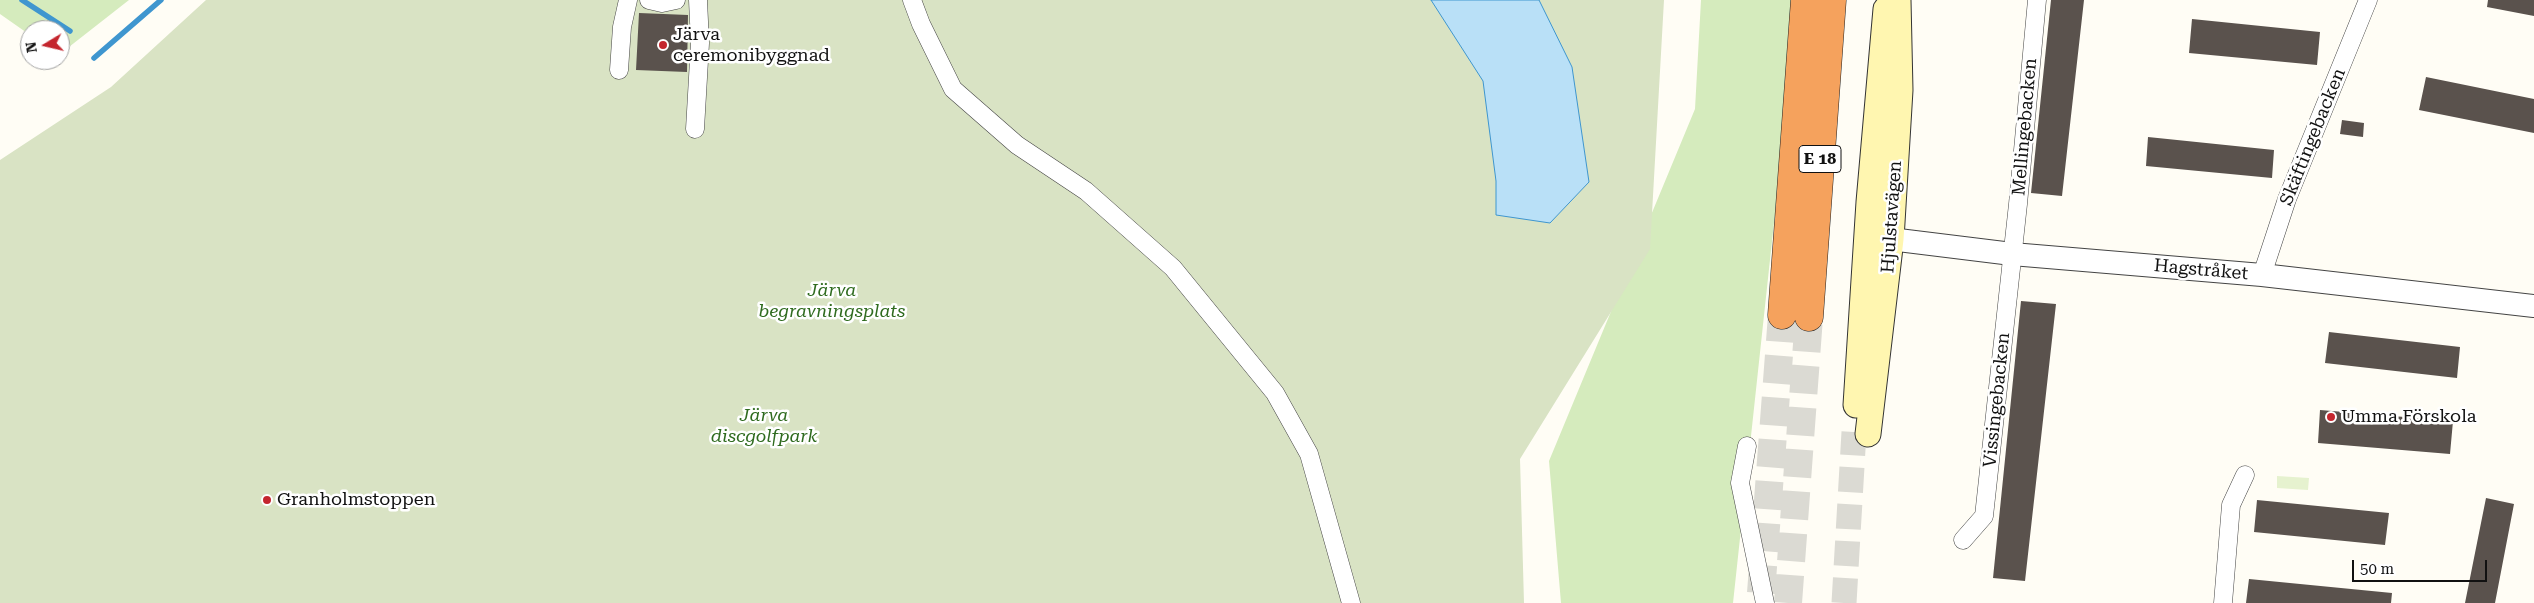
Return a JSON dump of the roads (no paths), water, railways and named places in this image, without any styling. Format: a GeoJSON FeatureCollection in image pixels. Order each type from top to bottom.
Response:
{"type":"FeatureCollection","features":[{"type":"Feature","properties":{"kind":"highway","name":"E 18"},"geometry":{"type":"LineString","coordinates":[[1782,315],[1805,0]]}},
{"type":"Feature","properties":{"kind":"highway","name":"E 18"},"geometry":{"type":"LineString","coordinates":[[1810,317],[1832,0]]}},
{"type":"Feature","properties":{"kind":"main road","name":"Hjulstavägen"},"geometry":{"type":"LineString","coordinates":[[1879,237],[1887,0]]}},
{"type":"Feature","properties":{"kind":"main road","name":"Hjulstavägen"},"geometry":{"type":"LineString","coordinates":[[1861,433],[1879,237],[1900,90],[1898,0]]}},
{"type":"Feature","properties":{"kind":"street"},"geometry":{"type":"LineString","coordinates":[[619,70],[622,27],[628,0]]}},
{"type":"Feature","properties":{"kind":"street"},"geometry":{"type":"LineString","coordinates":[[649,0],[662,3],[676,0]]}},
{"type":"Feature","properties":{"kind":"street"},"geometry":{"type":"LineString","coordinates":[[695,129],[700,43],[698,0]]}},
{"type":"Feature","properties":{"kind":"street"},"geometry":{"type":"LineString","coordinates":[[912,0],[921,24],[953,88],[1017,145],[1086,191],[1173,268],[1276,393],[1309,454],[1351,603]]}},
{"type":"Feature","properties":{"kind":"street","name":"Mellingebacken"},"geometry":{"type":"LineString","coordinates":[[2012,254],[2037,0]]}},
{"type":"Feature","properties":{"kind":"street","name":"Skäftingebacken"},"geometry":{"type":"LineString","coordinates":[[2262,275],[2287,200],[2368,0]]}},
{"type":"Feature","properties":{"kind":"street","name":"Hagstråket"},"geometry":{"type":"LineString","coordinates":[[1879,237],[2012,254],[2262,275],[2534,306]]}},
{"type":"Feature","properties":{"kind":"street","name":"Vissingebacken"},"geometry":{"type":"LineString","coordinates":[[1963,540],[1984,516],[2012,254]]}},
{"type":"Feature","properties":{"kind":"street"},"geometry":{"type":"LineString","coordinates":[[1747,446],[1740,483],[1765,603]]}},
{"type":"Feature","properties":{"kind":"street"},"geometry":{"type":"LineString","coordinates":[[2223,603],[2231,505],[2244,475]]}},
{"type":"Feature","properties":{"kind":"water"},"geometry":{"type":"Polygon","coordinates":[[[1431,0],[1539,0],[1572,67],[1589,182],[1550,223],[1496,215],[1496,181],[1483,81],[1431,0]]]}},
{"type":"Feature","properties":{"kind":"waterway"},"geometry":{"type":"LineString","coordinates":[[22,0],[53,20]]}},
{"type":"Feature","properties":{"kind":"waterway"},"geometry":{"type":"LineString","coordinates":[[94,58],[161,0]]}},
{"type":"Feature","properties":{"kind":"tunnel"},"geometry":{"type":"LineString","coordinates":[[1761,593],[1782,315]]}},
{"type":"Feature","properties":{"kind":"tunnel"},"geometry":{"type":"LineString","coordinates":[[1788,603],[1809,317]]}},
{"type":"Feature","properties":{"kind":"tunnel"},"geometry":{"type":"LineString","coordinates":[[1844,603],[1854,432]]}},
{"type":"Feature","properties":{"kind":"place","name":"Järva ceremonibyggnad"},"geometry":{"type":"Point","coordinates":[663,45]}},
{"type":"Feature","properties":{"kind":"place","name":"Umma Förskola"},"geometry":{"type":"Point","coordinates":[2331,417]}},
{"type":"Feature","properties":{"kind":"place","name":"Granholmstoppen"},"geometry":{"type":"Point","coordinates":[267,500]}},
{"type":"Feature","properties":{"kind":"park label","name":"Järva begravningsplats"},"geometry":{"type":"Point","coordinates":[832,301]}},
{"type":"Feature","properties":{"kind":"park label","name":"Järva discgolfpark"},"geometry":{"type":"Point","coordinates":[764,426]}}]}
